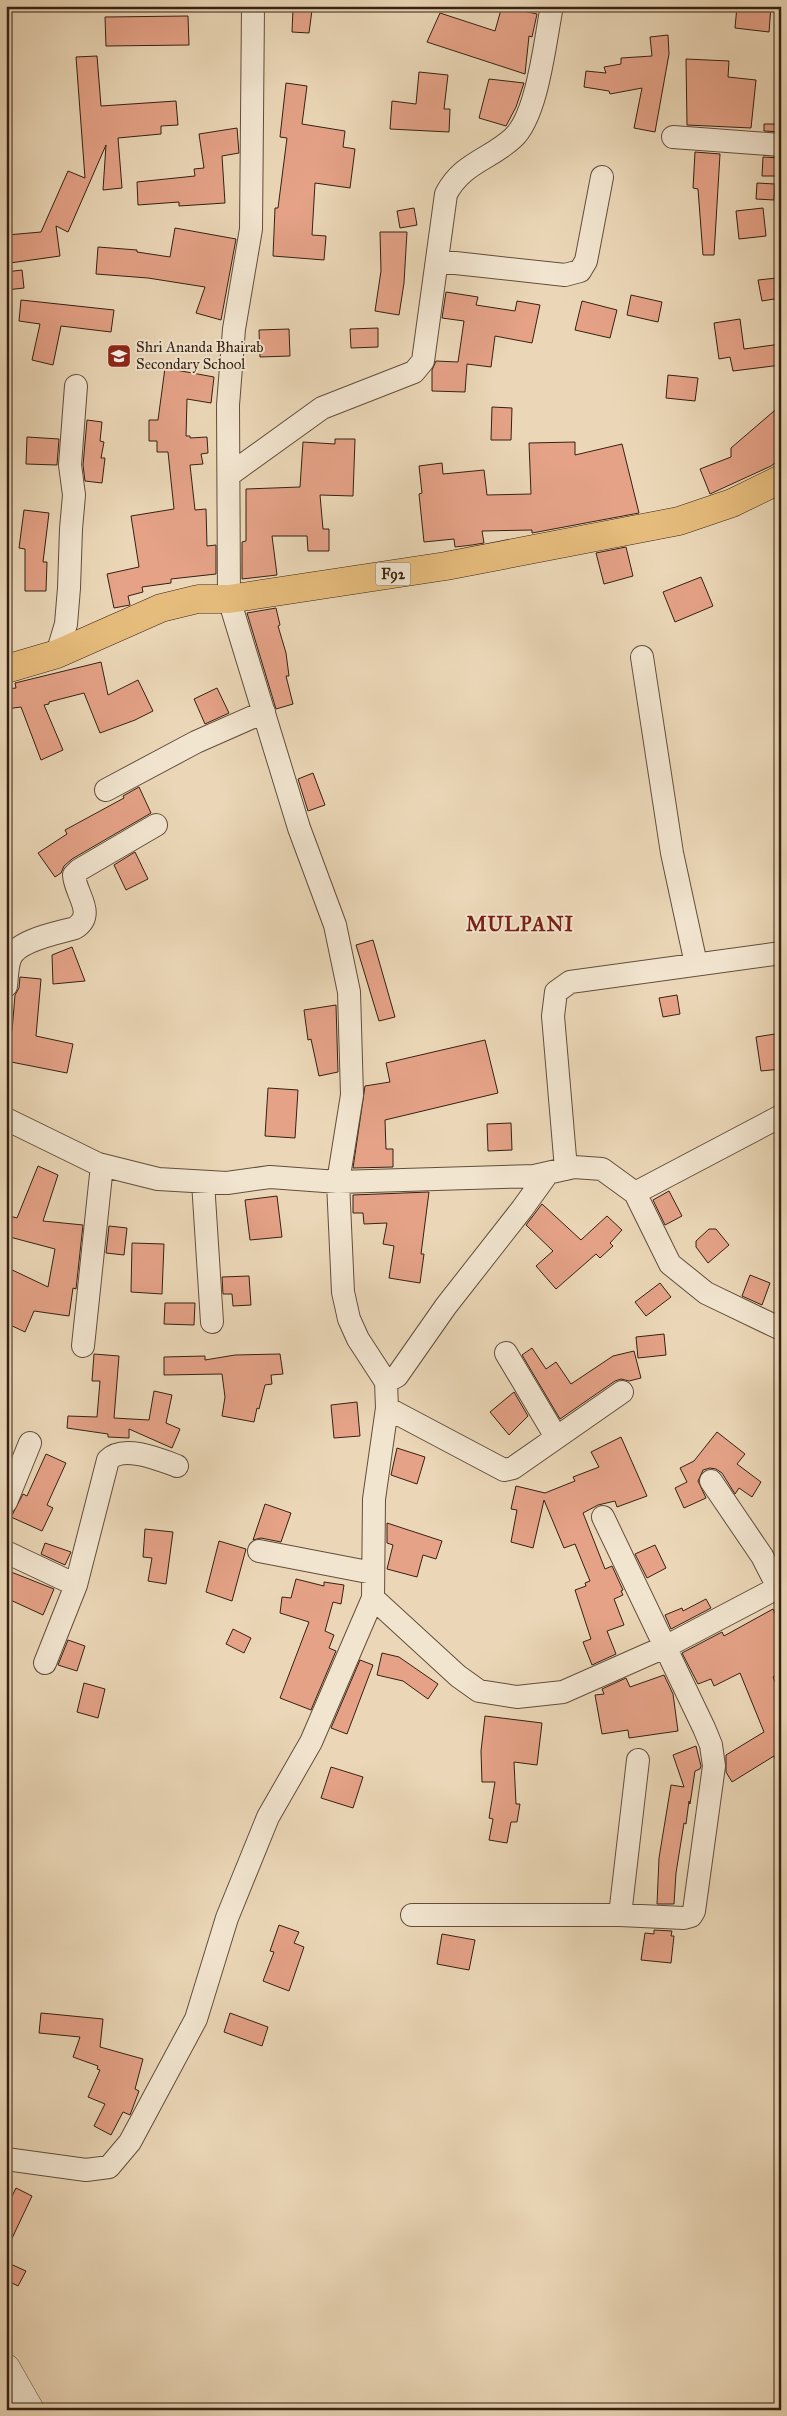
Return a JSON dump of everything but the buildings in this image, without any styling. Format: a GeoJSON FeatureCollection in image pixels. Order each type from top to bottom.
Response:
{"type":"FeatureCollection","features":[{"type":"Feature","properties":{"kind":"main road","name":"F92"},"geometry":{"type":"LineString","coordinates":[[6,669],[57,654],[161,608],[198,599],[229,599],[446,566],[679,521],[732,503],[781,479]]}},
{"type":"Feature","properties":{"kind":"street"},"geometry":{"type":"LineString","coordinates":[[6,2159],[86,2170],[109,2167],[130,2142],[196,2019],[227,1918],[268,1818],[311,1742],[373,1598],[374,1500],[386,1408],[386,1382],[358,1339],[349,1319],[343,1292],[338,1182],[352,1095],[349,992],[336,925],[299,828],[229,599],[228,418],[234,329],[251,229],[253,6]]}},
{"type":"Feature","properties":{"kind":"street"},"geometry":{"type":"LineString","coordinates":[[229,475],[322,408],[414,372],[424,361],[446,194],[453,181],[465,169],[512,138],[523,126],[535,91],[552,6]]}},
{"type":"Feature","properties":{"kind":"street"},"geometry":{"type":"LineString","coordinates":[[673,137],[781,146]]}},
{"type":"Feature","properties":{"kind":"street"},"geometry":{"type":"LineString","coordinates":[[436,261],[565,275],[580,271],[586,261],[602,177]]}},
{"type":"Feature","properties":{"kind":"street"},"geometry":{"type":"LineString","coordinates":[[57,654],[66,624],[69,588],[74,496],[70,465],[76,386]]}},
{"type":"Feature","properties":{"kind":"street"},"geometry":{"type":"LineString","coordinates":[[642,657],[672,853],[696,964]]}},
{"type":"Feature","properties":{"kind":"street"},"geometry":{"type":"LineString","coordinates":[[106,790],[196,742],[264,712]]}},
{"type":"Feature","properties":{"kind":"street"},"geometry":{"type":"LineString","coordinates":[[6,986],[10,958],[17,948],[82,924],[86,916],[85,906],[74,882],[74,875],[79,870],[156,825]]}},
{"type":"Feature","properties":{"kind":"street"},"geometry":{"type":"LineString","coordinates":[[386,1382],[397,1376],[446,1306],[522,1209],[557,1171],[553,1016],[556,992],[570,982],[781,953]]}},
{"type":"Feature","properties":{"kind":"street"},"geometry":{"type":"LineString","coordinates":[[635,1193],[781,1116]]}},
{"type":"Feature","properties":{"kind":"street"},"geometry":{"type":"LineString","coordinates":[[6,1119],[102,1165],[158,1180],[227,1183],[270,1177],[338,1182],[534,1176],[557,1171],[602,1169],[635,1193],[670,1264],[706,1293],[781,1328]]}},
{"type":"Feature","properties":{"kind":"street"},"geometry":{"type":"LineString","coordinates":[[83,1346],[102,1165]]}},
{"type":"Feature","properties":{"kind":"street"},"geometry":{"type":"LineString","coordinates":[[203,1182],[212,1322]]}},
{"type":"Feature","properties":{"kind":"street"},"geometry":{"type":"LineString","coordinates":[[506,1353],[556,1437]]}},
{"type":"Feature","properties":{"kind":"street"},"geometry":{"type":"LineString","coordinates":[[386,1408],[504,1470],[513,1468],[622,1392]]}},
{"type":"Feature","properties":{"kind":"street"},"geometry":{"type":"LineString","coordinates":[[6,1502],[30,1443]]}},
{"type":"Feature","properties":{"kind":"street"},"geometry":{"type":"LineString","coordinates":[[45,1663],[76,1585],[108,1460],[113,1454],[121,1452],[153,1457],[177,1466]]}},
{"type":"Feature","properties":{"kind":"street"},"geometry":{"type":"LineString","coordinates":[[373,1598],[458,1676],[479,1691],[517,1697],[563,1692],[667,1646],[780,1589],[762,1556],[711,1481]]}},
{"type":"Feature","properties":{"kind":"street"},"geometry":{"type":"LineString","coordinates":[[412,1915],[620,1914],[684,1918],[691,1916],[694,1911],[714,1766],[711,1745],[667,1646],[603,1517]]}},
{"type":"Feature","properties":{"kind":"street"},"geometry":{"type":"LineString","coordinates":[[259,1551],[373,1574]]}},
{"type":"Feature","properties":{"kind":"street"},"geometry":{"type":"LineString","coordinates":[[6,1552],[76,1585]]}},
{"type":"Feature","properties":{"kind":"street"},"geometry":{"type":"LineString","coordinates":[[620,1914],[638,1760]]}},
{"type":"Feature","properties":{"kind":"street"},"geometry":{"type":"LineString","coordinates":[[6,2368],[30,2410]]}},
{"type":"Feature","properties":{"kind":"place","name":"Shri Ananda Bhairab Secondary School"},"geometry":{"type":"Point","coordinates":[119,356]}},
{"type":"Feature","properties":{"kind":"district","name":"MULPANI"},"geometry":{"type":"Point","coordinates":[520,924]}}]}
